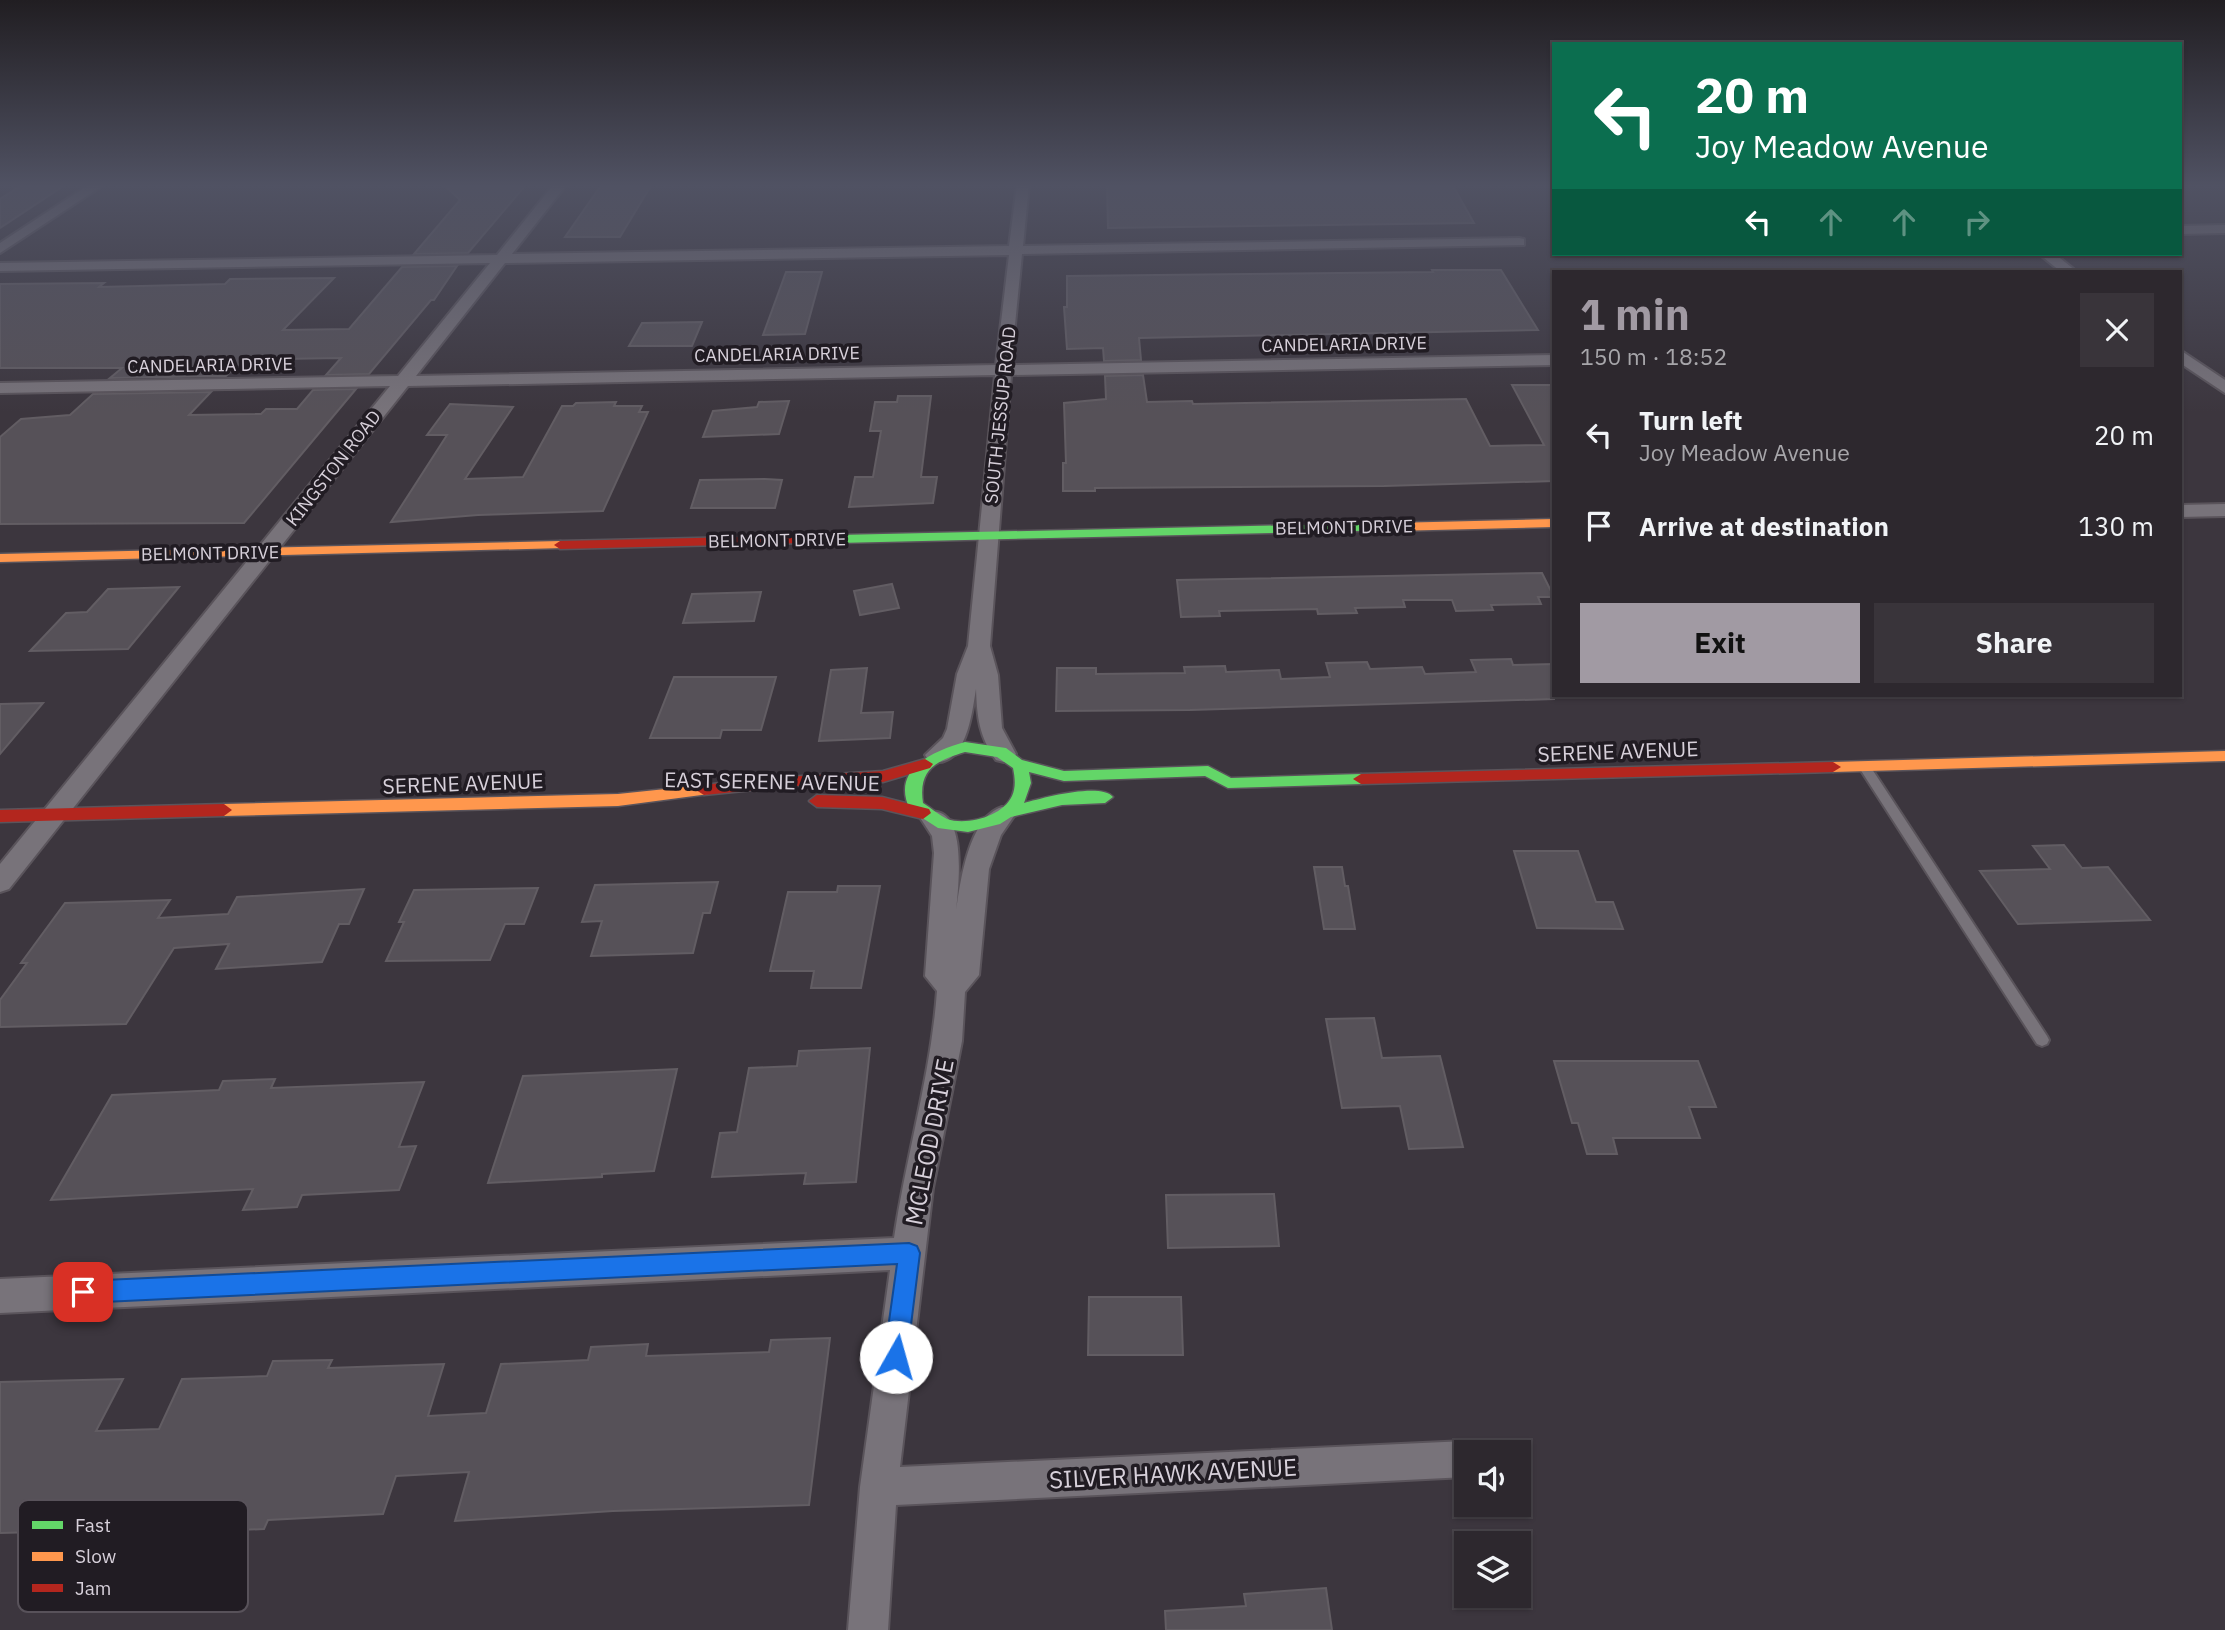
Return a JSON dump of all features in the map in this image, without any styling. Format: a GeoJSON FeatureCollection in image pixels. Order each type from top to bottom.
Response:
{"type":"FeatureCollection","features":[{"type":"Feature","properties":{"kind":"street"},"geometry":{"type":"LineString","coordinates":[[0,267],[436,260]]}},
{"type":"Feature","properties":{"kind":"street","name":"KINGSTON ROAD"},"geometry":{"type":"LineString","coordinates":[[0,881],[502,260]]}},
{"type":"Feature","properties":{"kind":"street","name":"SOUTH JESSUP ROAD"},"geometry":{"type":"LineString","coordinates":[[931,760],[952,742],[958,729],[968,674],[979,646],[1003,370],[1016,260]]}},
{"type":"Feature","properties":{"kind":"street"},"geometry":{"type":"LineString","coordinates":[[2182,356],[2225,388]]}},
{"type":"Feature","properties":{"kind":"street","name":"CANDELARIA DRIVE"},"geometry":{"type":"LineString","coordinates":[[0,388],[1552,360]]}},
{"type":"Feature","properties":{"kind":"street"},"geometry":{"type":"LineString","coordinates":[[2182,511],[2225,510]]}},
{"type":"Feature","properties":{"kind":"street","name":"BELMONT DRIVE"},"geometry":{"type":"LineString","coordinates":[[0,558],[1552,523]]}},
{"type":"Feature","properties":{"kind":"street","name":"SOUTH JESSUP ROAD"},"geometry":{"type":"LineString","coordinates":[[979,646],[987,675],[989,727],[992,738],[1011,759]]}},
{"type":"Feature","properties":{"kind":"street"},"geometry":{"type":"LineString","coordinates":[[1005,814],[1022,797],[1025,785],[1023,773],[1011,759],[980,747],[965,747],[931,760],[915,778],[912,788],[916,806],[928,816],[963,826],[978,825],[1005,814],[1062,799],[1119,797]]}},
{"type":"Feature","properties":{"kind":"street","name":"SERENE AVENUE"},"geometry":{"type":"LineString","coordinates":[[1011,759],[1073,776],[1208,771],[1228,783],[2225,756]]}},
{"type":"Feature","properties":{"kind":"street","name":"SERENE AVENUE"},"geometry":{"type":"LineString","coordinates":[[0,816],[618,800],[762,783],[891,775],[911,772],[931,760]]}},
{"type":"Feature","properties":{"kind":"street"},"geometry":{"type":"LineString","coordinates":[[1212,793],[1228,783]]}},
{"type":"Feature","properties":{"kind":"street","name":"EAST SERENE AVENUE"},"geometry":{"type":"LineString","coordinates":[[797,802],[835,799],[882,803],[928,816]]}},
{"type":"Feature","properties":{"kind":"street","name":"EAST SERENE AVENUE"},"geometry":{"type":"LineString","coordinates":[[618,800],[733,804]]}},
{"type":"Feature","properties":{"kind":"street","name":"MCLEOD DRIVE"},"geometry":{"type":"LineString","coordinates":[[868,1630],[879,1487],[917,1188],[948,1041],[951,987],[965,975],[979,853],[986,835],[1005,814]]}},
{"type":"Feature","properties":{"kind":"street","name":"MCLEOD DRIVE"},"geometry":{"type":"LineString","coordinates":[[928,816],[944,834],[947,853],[939,976],[951,987]]}},
{"type":"Feature","properties":{"kind":"street"},"geometry":{"type":"LineString","coordinates":[[0,1296],[909,1253]]}},
{"type":"Feature","properties":{"kind":"street","name":"SILVER HAWK AVENUE"},"geometry":{"type":"LineString","coordinates":[[879,1487],[1454,1460]]}},
{"type":"Feature","properties":{"kind":"lane"},"geometry":{"type":"LineString","coordinates":[[1864,766],[2042,1040]]}},
{"type":"Feature","properties":{"kind":"building"},"geometry":{"type":"Polygon","coordinates":[[[457,266],[434,300],[431,300],[369,374],[326,375],[341,358],[279,359],[274,363],[239,364],[226,376],[110,378],[122,368],[0,368],[0,284],[104,283],[99,287],[225,284],[230,279],[334,278],[283,330],[349,329],[402,267],[457,266]]]}},
{"type":"Feature","properties":{"kind":"building"},"geometry":{"type":"Polygon","coordinates":[[[1432,270],[1501,270],[1538,330],[1139,338],[1141,360],[1104,361],[1103,348],[1067,349],[1064,307],[1067,307],[1067,276],[1433,272],[1432,270]]]}},
{"type":"Feature","properties":{"kind":"building"},"geometry":{"type":"Polygon","coordinates":[[[786,272],[822,272],[805,334],[763,335],[786,272]]]}},
{"type":"Feature","properties":{"kind":"building"},"geometry":{"type":"Polygon","coordinates":[[[702,322],[692,346],[629,346],[642,323],[702,322]]]}},
{"type":"Feature","properties":{"kind":"building"},"geometry":{"type":"Polygon","coordinates":[[[1143,375],[1147,402],[1192,401],[1193,404],[1466,399],[1490,446],[1544,445],[1512,385],[1552,385],[1552,481],[1384,486],[1095,488],[1095,491],[1063,491],[1063,463],[1066,463],[1064,403],[1106,399],[1105,376],[1143,375]]]}},
{"type":"Feature","properties":{"kind":"building"},"geometry":{"type":"Polygon","coordinates":[[[356,389],[244,523],[0,524],[0,437],[21,419],[70,415],[93,394],[211,392],[189,415],[261,414],[266,409],[297,409],[313,390],[356,389]]]}},
{"type":"Feature","properties":{"kind":"building"},"geometry":{"type":"Polygon","coordinates":[[[898,396],[931,396],[921,477],[937,477],[933,503],[849,507],[855,477],[873,477],[881,431],[870,431],[875,402],[897,402],[898,396]]]}},
{"type":"Feature","properties":{"kind":"building"},"geometry":{"type":"Polygon","coordinates":[[[789,401],[779,434],[703,437],[713,411],[757,407],[759,402],[789,401]]]}},
{"type":"Feature","properties":{"kind":"building"},"geometry":{"type":"Polygon","coordinates":[[[616,402],[614,406],[642,406],[639,412],[648,412],[603,511],[478,515],[391,522],[447,435],[427,435],[450,404],[513,407],[465,479],[523,477],[562,406],[616,402]]]}},
{"type":"Feature","properties":{"kind":"building"},"geometry":{"type":"Polygon","coordinates":[[[700,480],[782,480],[775,508],[691,508],[700,480]]]}},
{"type":"Feature","properties":{"kind":"building"},"geometry":{"type":"Polygon","coordinates":[[[1542,573],[1552,597],[1538,597],[1541,604],[1491,605],[1493,610],[1456,611],[1452,600],[1403,600],[1405,607],[1355,608],[1357,613],[1318,614],[1317,609],[1219,611],[1220,616],[1181,617],[1177,580],[1542,573]]]}},
{"type":"Feature","properties":{"kind":"building"},"geometry":{"type":"Polygon","coordinates":[[[892,584],[899,608],[860,615],[854,591],[892,584]]]}},
{"type":"Feature","properties":{"kind":"building"},"geometry":{"type":"Polygon","coordinates":[[[179,587],[128,649],[30,651],[66,613],[87,612],[108,589],[179,587]]]}},
{"type":"Feature","properties":{"kind":"building"},"geometry":{"type":"Polygon","coordinates":[[[761,592],[754,621],[683,623],[692,594],[761,592]]]}},
{"type":"Feature","properties":{"kind":"building"},"geometry":{"type":"Polygon","coordinates":[[[1511,659],[1513,665],[1552,664],[1554,699],[1190,710],[1056,711],[1057,668],[1096,668],[1096,674],[1185,673],[1184,667],[1225,666],[1226,672],[1279,670],[1281,679],[1330,677],[1326,663],[1367,662],[1370,669],[1422,667],[1425,674],[1476,672],[1471,660],[1511,659]]]}},
{"type":"Feature","properties":{"kind":"building"},"geometry":{"type":"Polygon","coordinates":[[[867,668],[861,713],[893,712],[890,738],[819,741],[831,670],[867,668]]]}},
{"type":"Feature","properties":{"kind":"building"},"geometry":{"type":"Polygon","coordinates":[[[674,677],[776,677],[761,730],[722,730],[720,738],[650,738],[674,677]]]}},
{"type":"Feature","properties":{"kind":"building"},"geometry":{"type":"Polygon","coordinates":[[[43,703],[0,754],[0,704],[43,703]]]}},
{"type":"Feature","properties":{"kind":"building"},"geometry":{"type":"Polygon","coordinates":[[[2064,845],[2082,868],[2108,867],[2150,920],[2018,924],[1980,871],[2050,869],[2033,846],[2064,845]]]}},
{"type":"Feature","properties":{"kind":"building"},"geometry":{"type":"Polygon","coordinates":[[[1514,851],[1578,851],[1596,902],[1613,902],[1623,929],[1537,928],[1514,851]]]}},
{"type":"Feature","properties":{"kind":"building"},"geometry":{"type":"Polygon","coordinates":[[[1314,867],[1342,867],[1355,929],[1324,929],[1314,867]]]}},
{"type":"Feature","properties":{"kind":"building"},"geometry":{"type":"Polygon","coordinates":[[[718,882],[710,913],[703,913],[693,953],[591,956],[602,921],[582,922],[595,885],[718,882]]]}},
{"type":"Feature","properties":{"kind":"building"},"geometry":{"type":"Polygon","coordinates":[[[838,886],[880,886],[861,988],[811,988],[814,971],[770,971],[788,892],[837,892],[838,886]]]}},
{"type":"Feature","properties":{"kind":"building"},"geometry":{"type":"Polygon","coordinates":[[[538,888],[524,924],[505,924],[490,960],[386,961],[404,922],[399,922],[414,890],[538,888]]]}},
{"type":"Feature","properties":{"kind":"building"},"geometry":{"type":"Polygon","coordinates":[[[364,889],[349,924],[339,924],[322,962],[216,969],[229,944],[174,948],[126,1024],[0,1027],[0,1000],[27,963],[21,963],[65,903],[170,900],[158,918],[228,914],[237,897],[364,889]]]}},
{"type":"Feature","properties":{"kind":"building"},"geometry":{"type":"Polygon","coordinates":[[[1374,1018],[1382,1058],[1440,1056],[1463,1147],[1409,1149],[1400,1106],[1342,1108],[1326,1019],[1374,1018]]]}},
{"type":"Feature","properties":{"kind":"building"},"geometry":{"type":"Polygon","coordinates":[[[870,1048],[856,1182],[804,1184],[806,1173],[712,1177],[720,1133],[737,1132],[749,1068],[797,1066],[799,1051],[870,1048]]]}},
{"type":"Feature","properties":{"kind":"building"},"geometry":{"type":"Polygon","coordinates":[[[1554,1061],[1698,1061],[1716,1107],[1689,1107],[1700,1138],[1613,1138],[1617,1154],[1587,1154],[1578,1123],[1572,1123],[1554,1061]]]}},
{"type":"Feature","properties":{"kind":"building"},"geometry":{"type":"Polygon","coordinates":[[[677,1069],[654,1171],[602,1174],[602,1177],[488,1183],[523,1076],[677,1069]]]}},
{"type":"Feature","properties":{"kind":"building"},"geometry":{"type":"Polygon","coordinates":[[[275,1079],[271,1088],[424,1082],[399,1147],[416,1146],[399,1190],[302,1195],[297,1207],[243,1210],[253,1189],[51,1200],[112,1095],[219,1090],[223,1081],[275,1079]]]}},
{"type":"Feature","properties":{"kind":"building"},"geometry":{"type":"Polygon","coordinates":[[[1274,1194],[1279,1246],[1168,1248],[1166,1195],[1274,1194]]]}},
{"type":"Feature","properties":{"kind":"building"},"geometry":{"type":"Polygon","coordinates":[[[1089,1297],[1181,1297],[1183,1355],[1088,1355],[1089,1297]]]}},
{"type":"Feature","properties":{"kind":"building"},"geometry":{"type":"Polygon","coordinates":[[[830,1338],[809,1505],[613,1511],[455,1521],[469,1472],[396,1476],[383,1514],[268,1520],[264,1529],[248,1530],[248,1500],[18,1500],[18,1533],[0,1533],[0,1382],[123,1379],[96,1431],[159,1429],[182,1379],[267,1376],[273,1361],[332,1360],[328,1368],[444,1364],[428,1416],[486,1413],[501,1364],[588,1360],[591,1347],[648,1344],[646,1356],[769,1352],[771,1340],[830,1338]]]}},
{"type":"Feature","properties":{"kind":"building"},"geometry":{"type":"Polygon","coordinates":[[[1326,1588],[1332,1630],[1166,1630],[1165,1611],[1246,1606],[1244,1594],[1326,1588]]]}},
{"type":"Feature","properties":{"kind":"traffic: fast"},"geometry":{"type":"LineString","coordinates":[[838,539],[1392,527]]}},
{"type":"Feature","properties":{"kind":"traffic: fast"},"geometry":{"type":"LineString","coordinates":[[965,747],[1001,752],[1020,766],[1023,783],[1021,795],[1015,805],[994,820],[968,826],[944,824],[916,806],[915,782],[924,765],[932,759],[965,747]]}},
{"type":"Feature","properties":{"kind":"traffic: fast"},"geometry":{"type":"LineString","coordinates":[[1018,764],[1064,776],[1208,771],[1228,783],[1361,779]]}},
{"type":"Feature","properties":{"kind":"traffic: fast"},"geometry":{"type":"LineString","coordinates":[[1009,812],[1062,799],[1105,797]]}},
{"type":"Feature","properties":{"kind":"traffic: slow"},"geometry":{"type":"LineString","coordinates":[[1392,527],[1552,523]]}},
{"type":"Feature","properties":{"kind":"traffic: slow"},"geometry":{"type":"LineString","coordinates":[[0,558],[560,545]]}},
{"type":"Feature","properties":{"kind":"traffic: slow"},"geometry":{"type":"LineString","coordinates":[[1833,767],[2225,756]]}},
{"type":"Feature","properties":{"kind":"traffic: slow"},"geometry":{"type":"LineString","coordinates":[[224,810],[618,800],[704,790]]}},
{"type":"Feature","properties":{"kind":"traffic: jam"},"geometry":{"type":"LineString","coordinates":[[560,545],[838,539]]}},
{"type":"Feature","properties":{"kind":"traffic: jam"},"geometry":{"type":"LineString","coordinates":[[704,790],[883,776],[898,774],[925,764]]}},
{"type":"Feature","properties":{"kind":"traffic: jam"},"geometry":{"type":"LineString","coordinates":[[1361,779],[1833,767]]}},
{"type":"Feature","properties":{"kind":"traffic: jam"},"geometry":{"type":"LineString","coordinates":[[817,801],[882,803],[923,813]]}},
{"type":"Feature","properties":{"kind":"traffic: jam"},"geometry":{"type":"LineString","coordinates":[[0,816],[224,810]]}},
{"type":"Feature","properties":{"kind":"route"},"geometry":{"type":"LineString","coordinates":[[83,1292],[909,1253],[896,1357]]}}]}
